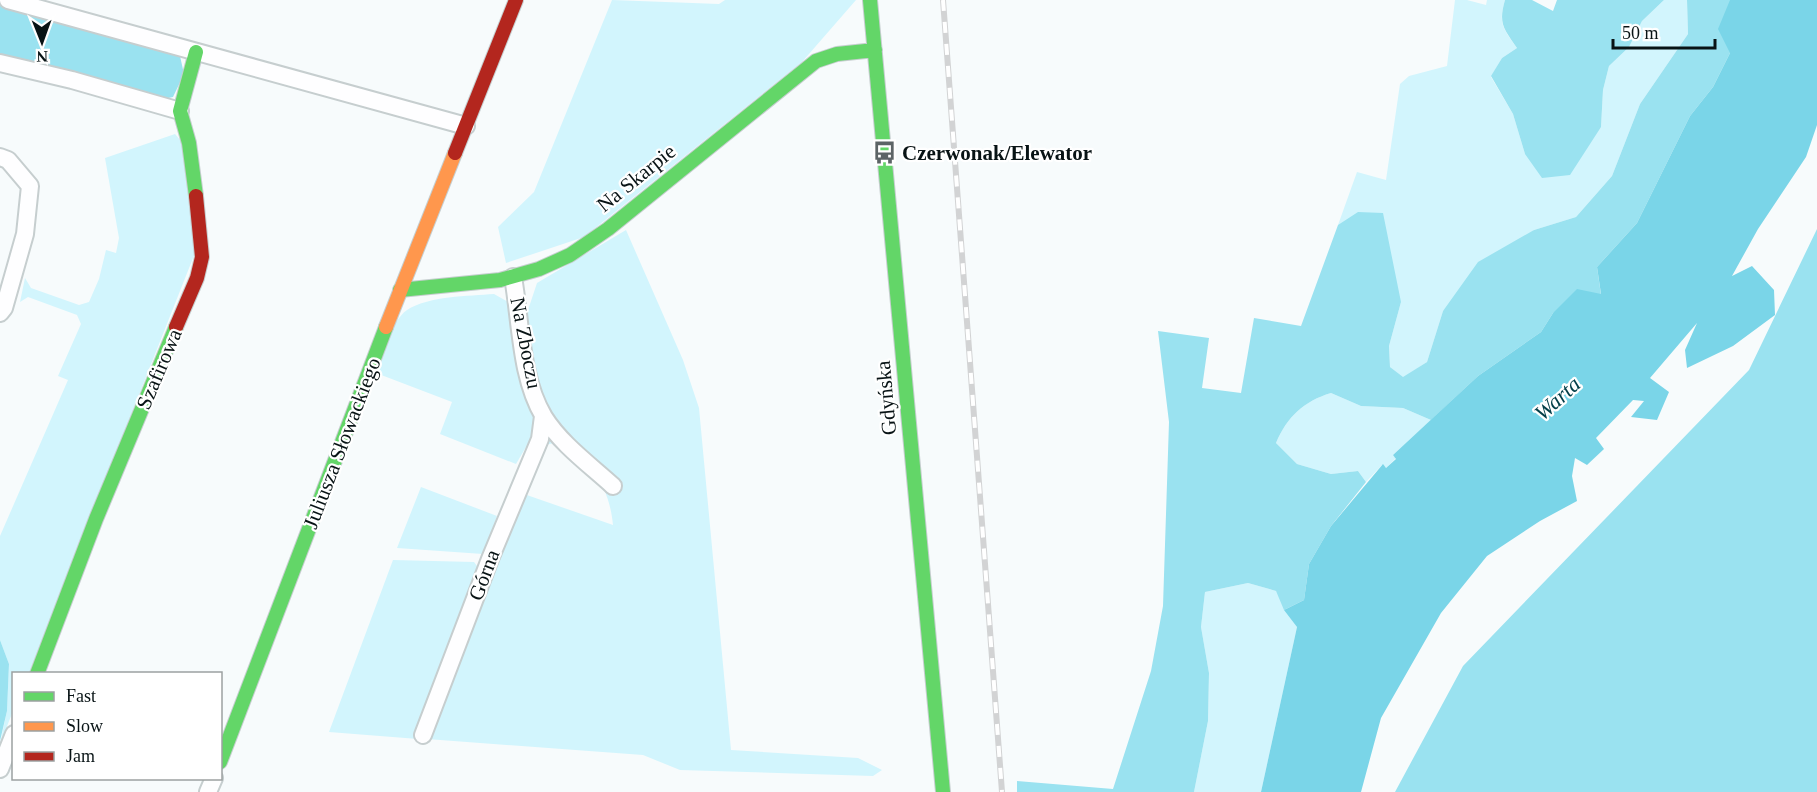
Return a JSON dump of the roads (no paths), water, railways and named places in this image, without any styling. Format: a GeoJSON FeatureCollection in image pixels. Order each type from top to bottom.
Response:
{"type":"FeatureCollection","features":[{"type":"Feature","properties":{"kind":"street"},"geometry":{"type":"LineString","coordinates":[[8,0],[466,126]]}},
{"type":"Feature","properties":{"kind":"street","name":"Juliusza Słowackiego"},"geometry":{"type":"LineString","coordinates":[[222,757],[400,290],[516,0]]}},
{"type":"Feature","properties":{"kind":"street","name":"Gdyńska"},"geometry":{"type":"LineString","coordinates":[[870,0],[943,792]]}},
{"type":"Feature","properties":{"kind":"street","name":"Na Skarpie"},"geometry":{"type":"LineString","coordinates":[[400,290],[435,288],[513,277],[556,262],[592,240],[816,61],[837,54],[875,50]]}},
{"type":"Feature","properties":{"kind":"street"},"geometry":{"type":"LineString","coordinates":[[0,63],[72,80],[180,111],[196,52]]}},
{"type":"Feature","properties":{"kind":"street","name":"Szafirowa"},"geometry":{"type":"LineString","coordinates":[[38,672],[96,519],[197,278],[202,257],[201,240],[189,144],[180,111]]}},
{"type":"Feature","properties":{"kind":"street"},"geometry":{"type":"LineString","coordinates":[[0,158],[8,160],[30,186],[25,234],[4,308],[0,313]]}},
{"type":"Feature","properties":{"kind":"street","name":"Na Zboczu"},"geometry":{"type":"LineString","coordinates":[[513,277],[529,376],[543,416],[556,433],[613,486]]}},
{"type":"Feature","properties":{"kind":"street","name":"Górna"},"geometry":{"type":"LineString","coordinates":[[423,735],[490,560],[540,439],[543,416]]}},
{"type":"Feature","properties":{"kind":"street"},"geometry":{"type":"LineString","coordinates":[[0,769],[12,739]]}},
{"type":"Feature","properties":{"kind":"water","name":"Warta"},"geometry":{"type":"Polygon","coordinates":[[[1730,0],[1817,0],[1817,125],[1806,157],[1758,229],[1732,276],[1752,266],[1774,290],[1775,315],[1733,346],[1687,368],[1685,350],[1697,323],[1650,378],[1669,392],[1657,420],[1631,417],[1644,401],[1633,400],[1596,438],[1604,449],[1587,465],[1575,458],[1572,476],[1577,501],[1540,521],[1487,556],[1441,613],[1381,718],[1361,792],[1261,792],[1297,627],[1284,610],[1304,600],[1309,564],[1331,526],[1383,464],[1386,468],[1396,459],[1393,455],[1478,376],[1541,332],[1553,313],[1577,289],[1601,294],[1597,267],[1637,223],[1690,116],[1713,87],[1730,53],[1718,29],[1730,0]]]}},
{"type":"Feature","properties":{"kind":"railway"},"geometry":{"type":"LineString","coordinates":[[943,0],[1002,792]]}},
{"type":"Feature","properties":{"kind":"place","name":"Czerwonak/Elewator"},"geometry":{"type":"Point","coordinates":[884,153]}}]}
